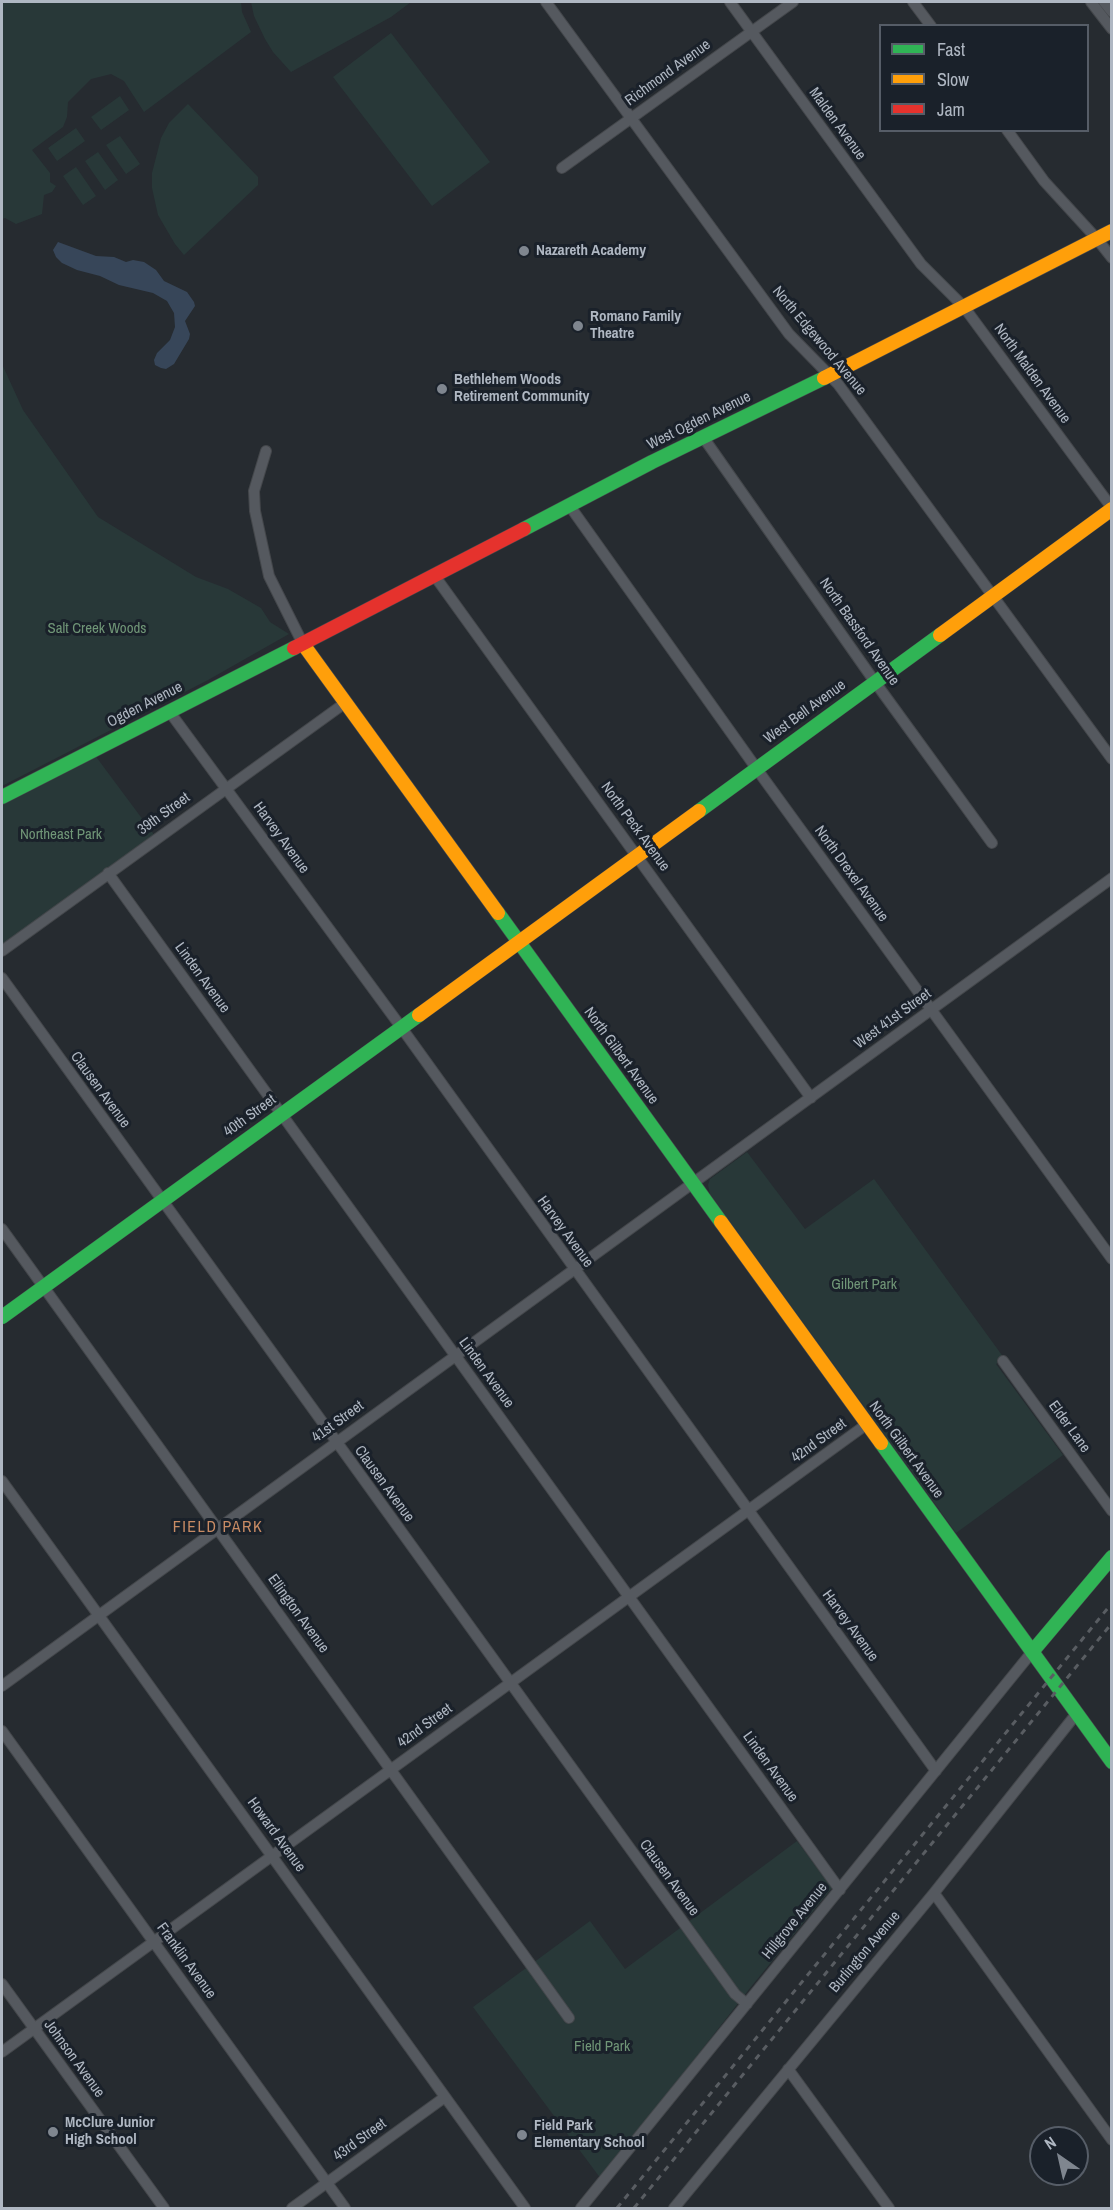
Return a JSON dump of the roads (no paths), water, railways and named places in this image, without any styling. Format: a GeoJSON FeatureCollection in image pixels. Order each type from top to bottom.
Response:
{"type":"FeatureCollection","features":[{"type":"Feature","properties":{"kind":"street","name":"North Edgewood Avenue"},"geometry":{"type":"LineString","coordinates":[[546,2],[789,333],[831,375],[1112,759]]}},
{"type":"Feature","properties":{"kind":"street","name":"Malden Avenue"},"geometry":{"type":"LineString","coordinates":[[730,2],[921,264]]}},
{"type":"Feature","properties":{"kind":"street","name":"Richmond Avenue"},"geometry":{"type":"LineString","coordinates":[[562,168],[793,2]]}},
{"type":"Feature","properties":{"kind":"street"},"geometry":{"type":"LineString","coordinates":[[913,2],[930,24]]}},
{"type":"Feature","properties":{"kind":"street"},"geometry":{"type":"LineString","coordinates":[[1091,2],[1112,30]]}},
{"type":"Feature","properties":{"kind":"street"},"geometry":{"type":"LineString","coordinates":[[1104,2],[1112,12]]}},
{"type":"Feature","properties":{"kind":"street"},"geometry":{"type":"LineString","coordinates":[[1008,132],[1044,181],[1097,238],[1112,258]]}},
{"type":"Feature","properties":{"kind":"street","name":"West Ogden Avenue"},"geometry":{"type":"LineString","coordinates":[[303,644],[569,505],[831,375],[1112,231]]}},
{"type":"Feature","properties":{"kind":"street","name":"North Malden Avenue"},"geometry":{"type":"LineString","coordinates":[[921,264],[964,307],[1112,509]]}},
{"type":"Feature","properties":{"kind":"street","name":"North Bassford Avenue"},"geometry":{"type":"LineString","coordinates":[[703,437],[875,682],[992,843]]}},
{"type":"Feature","properties":{"kind":"street","name":"North Gilbert Avenue"},"geometry":{"type":"LineString","coordinates":[[266,451],[254,491],[255,512],[269,576],[303,644],[1112,1762]]}},
{"type":"Feature","properties":{"kind":"street","name":"North Drexel Avenue"},"geometry":{"type":"LineString","coordinates":[[569,505],[756,768],[1112,1259]]}},
{"type":"Feature","properties":{"kind":"street","name":"West Bell Avenue"},"geometry":{"type":"LineString","coordinates":[[519,943],[1112,509]]}},
{"type":"Feature","properties":{"kind":"street","name":"North Peck Avenue"},"geometry":{"type":"LineString","coordinates":[[434,575],[811,1098]]}},
{"type":"Feature","properties":{"kind":"street","name":"Ogden Avenue"},"geometry":{"type":"LineString","coordinates":[[2,797],[303,644]]}},
{"type":"Feature","properties":{"kind":"street","name":"39th Street"},"geometry":{"type":"LineString","coordinates":[[2,951],[345,702]]}},
{"type":"Feature","properties":{"kind":"street","name":"Harvey Avenue"},"geometry":{"type":"LineString","coordinates":[[169,711],[401,1027],[936,1771]]}},
{"type":"Feature","properties":{"kind":"street","name":"Linden Avenue"},"geometry":{"type":"LineString","coordinates":[[108,873],[840,1890]]}},
{"type":"Feature","properties":{"kind":"street","name":"West 41st Street"},"geometry":{"type":"LineString","coordinates":[[693,1183],[1112,878]]}},
{"type":"Feature","properties":{"kind":"street","name":"40th Street"},"geometry":{"type":"LineString","coordinates":[[2,1317],[519,943]]}},
{"type":"Feature","properties":{"kind":"street","name":"Clausen Avenue"},"geometry":{"type":"LineString","coordinates":[[2,978],[735,1994],[747,2004]]}},
{"type":"Feature","properties":{"kind":"street","name":"41st Street"},"geometry":{"type":"LineString","coordinates":[[2,1686],[693,1183]]}},
{"type":"Feature","properties":{"kind":"street","name":"Ellington Avenue"},"geometry":{"type":"LineString","coordinates":[[2,1229],[569,2018]]}},
{"type":"Feature","properties":{"kind":"street","name":"Elder Lane"},"geometry":{"type":"LineString","coordinates":[[1003,1361],[1112,1511]]}},
{"type":"Feature","properties":{"kind":"street","name":"42nd Street"},"geometry":{"type":"LineString","coordinates":[[2,2052],[867,1424]]}},
{"type":"Feature","properties":{"kind":"street","name":"Howard Avenue"},"geometry":{"type":"LineString","coordinates":[[2,1481],[525,2208]]}},
{"type":"Feature","properties":{"kind":"street"},"geometry":{"type":"LineString","coordinates":[[1032,1652],[1112,1557]]}},
{"type":"Feature","properties":{"kind":"street","name":"Hillgrove Avenue"},"geometry":{"type":"LineString","coordinates":[[580,2208],[1032,1652]]}},
{"type":"Feature","properties":{"kind":"street","name":"Burlington Avenue"},"geometry":{"type":"LineString","coordinates":[[674,2208],[934,1893],[1077,1713]]}},
{"type":"Feature","properties":{"kind":"street","name":"Franklin Avenue"},"geometry":{"type":"LineString","coordinates":[[2,1731],[345,2208]]}},
{"type":"Feature","properties":{"kind":"street"},"geometry":{"type":"LineString","coordinates":[[934,1893],[1112,2140]]}},
{"type":"Feature","properties":{"kind":"street","name":"Johnson Avenue"},"geometry":{"type":"LineString","coordinates":[[2,1984],[164,2208]]}},
{"type":"Feature","properties":{"kind":"street"},"geometry":{"type":"LineString","coordinates":[[788,2069],[889,2208]]}},
{"type":"Feature","properties":{"kind":"street","name":"43rd Street"},"geometry":{"type":"LineString","coordinates":[[292,2208],[445,2097]]}},
{"type":"Feature","properties":{"kind":"water"},"geometry":{"type":"Polygon","coordinates":[[[58,242],[96,256],[114,257],[126,262],[133,260],[144,262],[156,270],[164,281],[187,292],[195,306],[185,321],[190,334],[174,364],[166,369],[161,368],[155,365],[154,360],[157,353],[170,340],[175,327],[174,313],[167,301],[153,293],[119,285],[62,263],[53,250],[58,242]]]}},
{"type":"Feature","properties":{"kind":"railway"},"geometry":{"type":"LineString","coordinates":[[617,2208],[1112,1603]]}},
{"type":"Feature","properties":{"kind":"railway"},"geometry":{"type":"LineString","coordinates":[[634,2208],[1112,1623]]}},
{"type":"Feature","properties":{"kind":"place","name":"Nazareth Academy"},"geometry":{"type":"Point","coordinates":[524,251]}},
{"type":"Feature","properties":{"kind":"place","name":"Romano Family Theatre"},"geometry":{"type":"Point","coordinates":[578,326]}},
{"type":"Feature","properties":{"kind":"place","name":"Bethlehem Woods Retirement Community"},"geometry":{"type":"Point","coordinates":[442,389]}},
{"type":"Feature","properties":{"kind":"place","name":"McClure Junior High School"},"geometry":{"type":"Point","coordinates":[53,2132]}},
{"type":"Feature","properties":{"kind":"place","name":"Field Park Elementary School"},"geometry":{"type":"Point","coordinates":[522,2135]}},
{"type":"Feature","properties":{"kind":"district","name":"FIELD PARK"},"geometry":{"type":"Point","coordinates":[218,1528]}},
{"type":"Feature","properties":{"kind":"park label","name":"Salt Creek Woods"},"geometry":{"type":"Point","coordinates":[97,629]}},
{"type":"Feature","properties":{"kind":"park label","name":"Northeast Park"},"geometry":{"type":"Point","coordinates":[61,835]}},
{"type":"Feature","properties":{"kind":"park label","name":"Gilbert Park"},"geometry":{"type":"Point","coordinates":[864,1285]}},
{"type":"Feature","properties":{"kind":"park label","name":"Field Park"},"geometry":{"type":"Point","coordinates":[602,2047]}}]}
